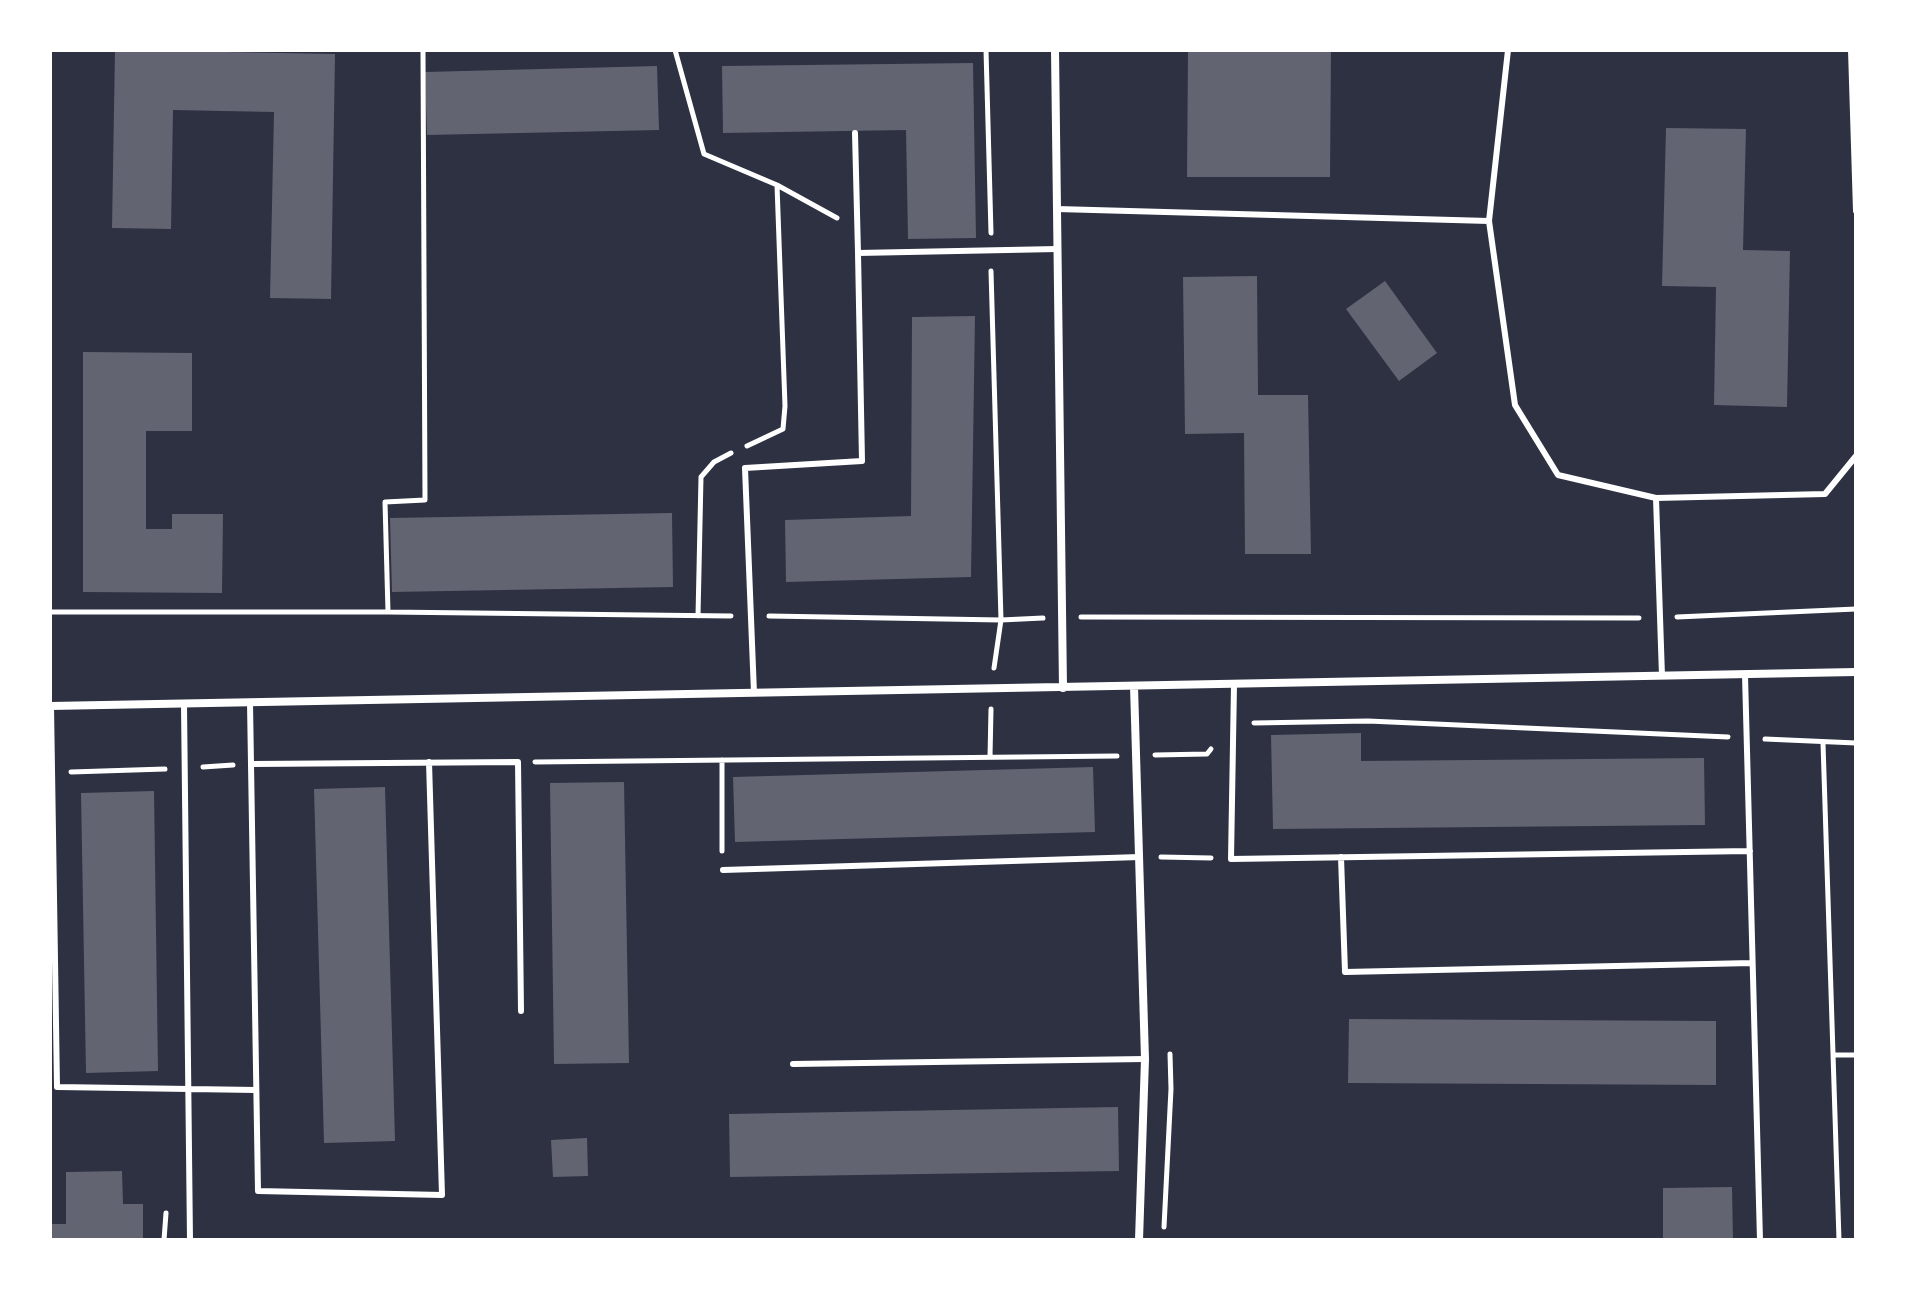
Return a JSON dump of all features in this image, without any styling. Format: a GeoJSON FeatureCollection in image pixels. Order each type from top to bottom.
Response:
{"type":"FeatureCollection","features":[{"type":"Feature","properties":{"kind":"street"},"geometry":{"type":"LineString","coordinates":[[1055,50],[1063,688]]}},
{"type":"Feature","properties":{"kind":"street"},"geometry":{"type":"LineString","coordinates":[[50,706],[1856,672]]}},
{"type":"Feature","properties":{"kind":"street"},"geometry":{"type":"LineString","coordinates":[[1134,686],[1145,1059],[1139,1240]]}},
{"type":"Feature","properties":{"kind":"lane"},"geometry":{"type":"LineString","coordinates":[[1508,50],[1489,221],[1515,405],[1558,475],[1656,498],[1825,494],[1856,456]]}},
{"type":"Feature","properties":{"kind":"lane"},"geometry":{"type":"LineString","coordinates":[[1851,50],[1856,211]]}},
{"type":"Feature","properties":{"kind":"lane"},"geometry":{"type":"LineString","coordinates":[[754,693],[745,468],[862,461],[855,133]]}},
{"type":"Feature","properties":{"kind":"lane"},"geometry":{"type":"LineString","coordinates":[[1057,209],[1489,221]]}},
{"type":"Feature","properties":{"kind":"lane"},"geometry":{"type":"LineString","coordinates":[[858,253],[1057,249]]}},
{"type":"Feature","properties":{"kind":"lane"},"geometry":{"type":"LineString","coordinates":[[1656,498],[1662,676]]}},
{"type":"Feature","properties":{"kind":"lane"},"geometry":{"type":"LineString","coordinates":[[1745,675],[1760,1240]]}},
{"type":"Feature","properties":{"kind":"lane"},"geometry":{"type":"LineString","coordinates":[[1234,685],[1231,859],[1750,851]]}},
{"type":"Feature","properties":{"kind":"lane"},"geometry":{"type":"LineString","coordinates":[[250,703],[258,1191],[442,1195],[429,762]]}},
{"type":"Feature","properties":{"kind":"lane"},"geometry":{"type":"LineString","coordinates":[[184,705],[190,1240]]}},
{"type":"Feature","properties":{"kind":"lane"},"geometry":{"type":"LineString","coordinates":[[50,706],[57,1087],[256,1090]]}},
{"type":"Feature","properties":{"kind":"lane"},"geometry":{"type":"LineString","coordinates":[[252,764],[518,762],[521,1011]]}},
{"type":"Feature","properties":{"kind":"lane"},"geometry":{"type":"LineString","coordinates":[[723,870],[1140,857]]}},
{"type":"Feature","properties":{"kind":"lane"},"geometry":{"type":"LineString","coordinates":[[1341,857],[1345,972],[1752,963]]}},
{"type":"Feature","properties":{"kind":"lane"},"geometry":{"type":"LineString","coordinates":[[793,1064],[1145,1059]]}},
{"type":"Feature","properties":{"kind":"path"},"geometry":{"type":"LineString","coordinates":[[388,612],[385,502],[425,500],[423,50]]}},
{"type":"Feature","properties":{"kind":"path"},"geometry":{"type":"LineString","coordinates":[[675,50],[704,154],[777,185],[858,230]]}},
{"type":"Feature","properties":{"kind":"path"},"geometry":{"type":"LineString","coordinates":[[986,50],[1001,620]]}},
{"type":"Feature","properties":{"kind":"path"},"geometry":{"type":"LineString","coordinates":[[698,616],[701,477],[714,462],[783,429],[785,406],[777,185]]}},
{"type":"Feature","properties":{"kind":"path"},"geometry":{"type":"LineString","coordinates":[[50,612],[388,612],[1001,620],[1062,617],[1660,618],[1856,609]]}},
{"type":"Feature","properties":{"kind":"path"},"geometry":{"type":"LineString","coordinates":[[518,762],[1207,754],[1233,724],[1368,721],[1856,743]]}},
{"type":"Feature","properties":{"kind":"path"},"geometry":{"type":"LineString","coordinates":[[1823,743],[1839,1240]]}},
{"type":"Feature","properties":{"kind":"path"},"geometry":{"type":"LineString","coordinates":[[722,760],[723,870]]}},
{"type":"Feature","properties":{"kind":"path"},"geometry":{"type":"LineString","coordinates":[[52,773],[252,764]]}},
{"type":"Feature","properties":{"kind":"path"},"geometry":{"type":"LineString","coordinates":[[1140,857],[1231,859]]}},
{"type":"Feature","properties":{"kind":"path"},"geometry":{"type":"LineString","coordinates":[[1833,1055],[1856,1055]]}},
{"type":"Feature","properties":{"kind":"building"},"geometry":{"type":"Polygon","coordinates":[[[115,50],[335,54],[331,299],[270,298],[274,112],[173,110],[171,229],[112,228],[115,50]]]}},
{"type":"Feature","properties":{"kind":"building"},"geometry":{"type":"Polygon","coordinates":[[[1188,50],[1331,50],[1330,177],[1187,177],[1188,50]]]}},
{"type":"Feature","properties":{"kind":"building"},"geometry":{"type":"Polygon","coordinates":[[[973,63],[976,238],[908,239],[906,130],[723,133],[722,66],[973,63]]]}},
{"type":"Feature","properties":{"kind":"building"},"geometry":{"type":"Polygon","coordinates":[[[657,66],[659,130],[427,135],[425,72],[657,66]]]}},
{"type":"Feature","properties":{"kind":"building"},"geometry":{"type":"Polygon","coordinates":[[[1666,128],[1746,129],[1743,250],[1790,251],[1787,407],[1714,405],[1716,287],[1662,286],[1666,128]]]}},
{"type":"Feature","properties":{"kind":"building"},"geometry":{"type":"Polygon","coordinates":[[[1257,276],[1258,395],[1308,395],[1311,554],[1245,554],[1244,433],[1185,434],[1183,277],[1257,276]]]}},
{"type":"Feature","properties":{"kind":"building"},"geometry":{"type":"Polygon","coordinates":[[[1385,281],[1437,353],[1399,381],[1346,309],[1385,281]]]}},
{"type":"Feature","properties":{"kind":"building"},"geometry":{"type":"Polygon","coordinates":[[[975,316],[971,577],[786,582],[785,520],[911,516],[912,317],[975,316]]]}},
{"type":"Feature","properties":{"kind":"building"},"geometry":{"type":"Polygon","coordinates":[[[83,352],[192,353],[192,431],[146,431],[146,529],[172,529],[172,514],[223,514],[222,593],[83,592],[83,352]]]}},
{"type":"Feature","properties":{"kind":"building"},"geometry":{"type":"Polygon","coordinates":[[[672,513],[673,587],[392,592],[390,518],[672,513]]]}},
{"type":"Feature","properties":{"kind":"building"},"geometry":{"type":"Polygon","coordinates":[[[1361,733],[1361,761],[1704,758],[1705,825],[1273,829],[1271,735],[1361,733]]]}},
{"type":"Feature","properties":{"kind":"building"},"geometry":{"type":"Polygon","coordinates":[[[1093,767],[1095,832],[735,842],[733,777],[1093,767]]]}},
{"type":"Feature","properties":{"kind":"building"},"geometry":{"type":"Polygon","coordinates":[[[624,782],[629,1063],[554,1064],[550,783],[624,782]]]}},
{"type":"Feature","properties":{"kind":"building"},"geometry":{"type":"Polygon","coordinates":[[[385,787],[395,1141],[324,1143],[314,789],[385,787]]]}},
{"type":"Feature","properties":{"kind":"building"},"geometry":{"type":"Polygon","coordinates":[[[154,791],[158,1071],[86,1073],[81,793],[154,791]]]}},
{"type":"Feature","properties":{"kind":"building"},"geometry":{"type":"Polygon","coordinates":[[[1349,1019],[1716,1021],[1716,1085],[1348,1083],[1349,1019]]]}},
{"type":"Feature","properties":{"kind":"building"},"geometry":{"type":"Polygon","coordinates":[[[1118,1107],[1119,1171],[730,1177],[729,1114],[1118,1107]]]}},
{"type":"Feature","properties":{"kind":"building"},"geometry":{"type":"Polygon","coordinates":[[[587,1138],[588,1176],[553,1177],[551,1140],[587,1138]]]}},
{"type":"Feature","properties":{"kind":"building"},"geometry":{"type":"Polygon","coordinates":[[[122,1171],[123,1204],[143,1204],[143,1240],[50,1240],[50,1224],[66,1224],[66,1172],[122,1171]]]}},
{"type":"Feature","properties":{"kind":"building"},"geometry":{"type":"Polygon","coordinates":[[[1732,1187],[1733,1240],[1663,1240],[1663,1188],[1732,1187]]]}}]}
